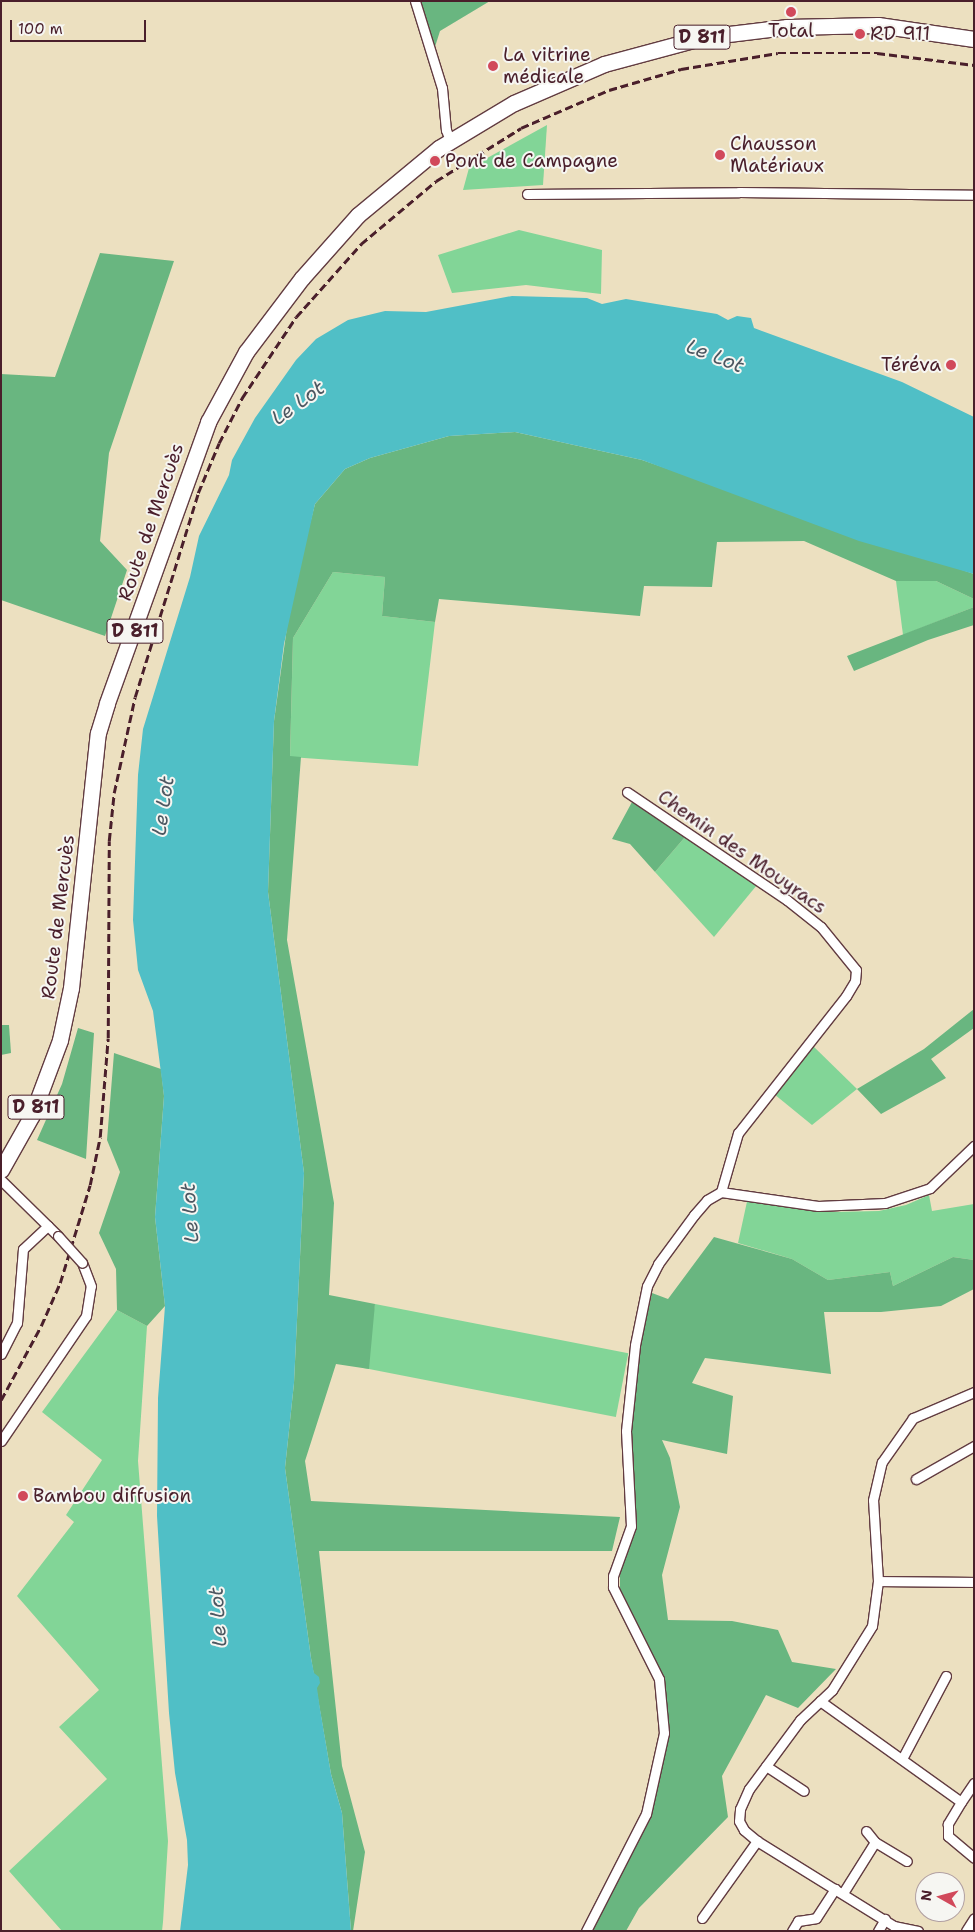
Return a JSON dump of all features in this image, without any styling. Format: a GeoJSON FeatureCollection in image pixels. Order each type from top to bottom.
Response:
{"type":"FeatureCollection","features":[{"type":"Feature","properties":{"kind":"main road","name":"D 811"},"geometry":{"type":"LineString","coordinates":[[450,140],[514,103],[604,64],[704,37],[787,27],[878,25],[974,39]]}},
{"type":"Feature","properties":{"kind":"main road","name":"Route de Mercuès"},"geometry":{"type":"LineString","coordinates":[[1,1170],[32,1115],[62,1031],[71,988],[98,733],[190,464],[208,422],[246,352],[302,278],[358,215],[450,140]]}},
{"type":"Feature","properties":{"kind":"street"},"geometry":{"type":"LineString","coordinates":[[415,1],[442,88],[446,130],[450,140]]}},
{"type":"Feature","properties":{"kind":"street"},"geometry":{"type":"LineString","coordinates":[[527,194],[739,192],[974,196]]}},
{"type":"Feature","properties":{"kind":"street","name":"Chemin des Mouyracs"},"geometry":{"type":"LineString","coordinates":[[627,792],[787,900],[821,927],[856,970],[856,981],[846,996],[738,1133],[721,1192]]}},
{"type":"Feature","properties":{"kind":"street"},"geometry":{"type":"LineString","coordinates":[[586,1931],[646,1814],[664,1733],[659,1679],[613,1587],[613,1576],[631,1526],[626,1431],[635,1345],[647,1286],[658,1264],[694,1215],[707,1200],[721,1192],[818,1206],[885,1202],[930,1188],[974,1146]]}},
{"type":"Feature","properties":{"kind":"street"},"geometry":{"type":"LineString","coordinates":[[1,1180],[58,1236],[82,1263],[91,1286],[86,1316],[1,1441]]}},
{"type":"Feature","properties":{"kind":"street"},"geometry":{"type":"LineString","coordinates":[[1,1354],[16,1323],[23,1249],[48,1226]]}},
{"type":"Feature","properties":{"kind":"street"},"geometry":{"type":"LineString","coordinates":[[918,1931],[894,1926],[757,1841],[744,1830],[739,1820],[740,1809],[750,1789],[800,1720],[832,1690],[872,1626],[878,1581],[873,1500],[882,1462],[913,1418],[974,1392]]}},
{"type":"Feature","properties":{"kind":"street"},"geometry":{"type":"LineString","coordinates":[[916,1479],[974,1446]]}},
{"type":"Feature","properties":{"kind":"street"},"geometry":{"type":"LineString","coordinates":[[878,1581],[974,1582]]}},
{"type":"Feature","properties":{"kind":"street"},"geometry":{"type":"LineString","coordinates":[[902,1759],[946,1676]]}},
{"type":"Feature","properties":{"kind":"street"},"geometry":{"type":"LineString","coordinates":[[820,1700],[961,1802]]}},
{"type":"Feature","properties":{"kind":"street"},"geometry":{"type":"LineString","coordinates":[[766,1766],[804,1791]]}},
{"type":"Feature","properties":{"kind":"street"},"geometry":{"type":"LineString","coordinates":[[974,1783],[948,1824],[948,1836],[974,1858]]}},
{"type":"Feature","properties":{"kind":"street"},"geometry":{"type":"LineString","coordinates":[[866,1831],[875,1842],[907,1861]]}},
{"type":"Feature","properties":{"kind":"street"},"geometry":{"type":"LineString","coordinates":[[702,1918],[757,1841]]}},
{"type":"Feature","properties":{"kind":"street"},"geometry":{"type":"LineString","coordinates":[[792,1931],[798,1921],[816,1918],[839,1891],[875,1842]]}},
{"type":"Feature","properties":{"kind":"street"},"geometry":{"type":"LineString","coordinates":[[966,1931],[974,1918]]}},
{"type":"Feature","properties":{"kind":"street"},"geometry":{"type":"LineString","coordinates":[[878,1931],[885,1919]]}},
{"type":"Feature","properties":{"kind":"green space"},"geometry":{"type":"Polygon","coordinates":[[[421,1],[490,1],[440,31],[434,50],[421,1]]]}},
{"type":"Feature","properties":{"kind":"green space"},"geometry":{"type":"Polygon","coordinates":[[[547,125],[543,185],[463,190],[469,168],[547,125]]]}},
{"type":"Feature","properties":{"kind":"green space"},"geometry":{"type":"Polygon","coordinates":[[[519,230],[602,250],[601,294],[526,285],[452,293],[438,255],[519,230]]]}},
{"type":"Feature","properties":{"kind":"green space"},"geometry":{"type":"Polygon","coordinates":[[[100,253],[174,261],[109,453],[100,541],[127,570],[105,636],[1,600],[1,374],[55,377],[100,253]]]}},
{"type":"Feature","properties":{"kind":"green space"},"geometry":{"type":"Polygon","coordinates":[[[515,432],[642,460],[974,574],[974,599],[936,581],[896,581],[804,541],[717,542],[712,587],[644,586],[640,616],[439,599],[435,622],[382,616],[385,577],[333,572],[293,638],[290,756],[301,757],[287,940],[334,1203],[329,1295],[375,1304],[369,1369],[336,1364],[305,1461],[311,1501],[620,1517],[612,1551],[319,1551],[342,1766],[365,1852],[353,1931],[351,1931],[342,1813],[331,1774],[311,1658],[285,1468],[294,1383],[304,1173],[268,892],[274,721],[291,598],[315,504],[345,469],[370,458],[449,436],[515,432]]]}},
{"type":"Feature","properties":{"kind":"green space"},"geometry":{"type":"Polygon","coordinates":[[[333,572],[385,577],[382,616],[435,622],[418,766],[290,757],[293,638],[333,572]]]}},
{"type":"Feature","properties":{"kind":"green space"},"geometry":{"type":"Polygon","coordinates":[[[896,581],[936,581],[974,599],[974,607],[903,635],[896,581]]]}},
{"type":"Feature","properties":{"kind":"green space"},"geometry":{"type":"Polygon","coordinates":[[[974,607],[974,625],[928,640],[854,671],[847,656],[974,607]]]}},
{"type":"Feature","properties":{"kind":"green space"},"geometry":{"type":"Polygon","coordinates":[[[632,802],[685,837],[655,872],[630,844],[612,839],[632,802]]]}},
{"type":"Feature","properties":{"kind":"green space"},"geometry":{"type":"Polygon","coordinates":[[[685,837],[757,885],[714,937],[655,872],[685,837]]]}},
{"type":"Feature","properties":{"kind":"green space"},"geometry":{"type":"Polygon","coordinates":[[[974,1009],[974,1028],[931,1059],[946,1078],[881,1114],[857,1089],[924,1049],[974,1009]]]}},
{"type":"Feature","properties":{"kind":"green space"},"geometry":{"type":"Polygon","coordinates":[[[1,1025],[9,1025],[11,1053],[1,1055],[1,1025]]]}},
{"type":"Feature","properties":{"kind":"green space"},"geometry":{"type":"Polygon","coordinates":[[[78,1028],[94,1033],[86,1159],[37,1140],[62,1084],[78,1028]]]}},
{"type":"Feature","properties":{"kind":"green space"},"geometry":{"type":"Polygon","coordinates":[[[811,1044],[857,1089],[812,1125],[774,1094],[811,1044]]]}},
{"type":"Feature","properties":{"kind":"green space"},"geometry":{"type":"Polygon","coordinates":[[[114,1053],[161,1069],[164,1096],[155,1217],[165,1306],[147,1326],[117,1310],[116,1269],[99,1233],[120,1172],[107,1140],[114,1053]]]}},
{"type":"Feature","properties":{"kind":"green space"},"geometry":{"type":"Polygon","coordinates":[[[929,1195],[932,1211],[974,1204],[974,1260],[953,1257],[893,1286],[890,1272],[828,1280],[792,1259],[738,1243],[748,1197],[832,1212],[879,1211],[906,1205],[929,1195]]]}},
{"type":"Feature","properties":{"kind":"green space"},"geometry":{"type":"Polygon","coordinates":[[[714,1237],[792,1259],[828,1280],[890,1272],[893,1286],[953,1257],[974,1260],[974,1289],[941,1306],[881,1312],[824,1312],[831,1374],[705,1358],[692,1383],[733,1396],[727,1454],[662,1440],[670,1458],[680,1507],[662,1575],[668,1620],[732,1621],[778,1630],[792,1662],[836,1669],[798,1708],[766,1695],[722,1776],[728,1817],[639,1908],[626,1931],[592,1931],[651,1816],[668,1726],[662,1673],[620,1589],[620,1572],[637,1527],[630,1433],[640,1348],[652,1293],[668,1299],[714,1237]]]}},
{"type":"Feature","properties":{"kind":"green space"},"geometry":{"type":"Polygon","coordinates":[[[375,1304],[628,1353],[616,1417],[363,1368],[375,1304]]]}},
{"type":"Feature","properties":{"kind":"green space"},"geometry":{"type":"Polygon","coordinates":[[[117,1310],[147,1326],[138,1461],[168,1841],[163,1922],[162,1931],[62,1931],[9,1871],[107,1779],[59,1727],[99,1690],[17,1596],[74,1522],[66,1515],[102,1460],[42,1412],[117,1310]]]}},
{"type":"Feature","properties":{"kind":"water","name":"Le Lot"},"geometry":{"type":"Polygon","coordinates":[[[512,296],[587,298],[602,304],[626,299],[717,314],[728,320],[737,316],[751,318],[754,328],[902,382],[974,417],[974,574],[859,541],[642,460],[515,432],[449,436],[370,458],[345,469],[315,504],[284,644],[274,721],[268,892],[304,1173],[294,1383],[285,1468],[311,1658],[314,1673],[319,1677],[320,1683],[317,1688],[320,1709],[331,1774],[342,1813],[351,1931],[180,1931],[188,1865],[187,1840],[175,1773],[169,1713],[157,1516],[158,1398],[165,1306],[155,1217],[164,1096],[153,1011],[138,970],[133,920],[138,775],[143,729],[190,577],[199,536],[229,475],[232,460],[255,418],[296,360],[316,339],[348,320],[385,311],[426,312],[512,296]]]}},
{"type":"Feature","properties":{"kind":"railway"},"geometry":{"type":"LineString","coordinates":[[1,1400],[41,1326],[60,1283],[90,1185],[100,1137],[108,1038],[109,841],[114,793],[135,697],[198,493],[219,443],[242,398],[296,317],[361,244],[436,181],[521,128],[609,90],[681,69],[778,53],[877,53],[974,65]]}},
{"type":"Feature","properties":{"kind":"place","name":"Total"},"geometry":{"type":"Point","coordinates":[791,12]}},
{"type":"Feature","properties":{"kind":"place","name":"RD 911"},"geometry":{"type":"Point","coordinates":[860,34]}},
{"type":"Feature","properties":{"kind":"place","name":"La vitrine médicale"},"geometry":{"type":"Point","coordinates":[493,66]}},
{"type":"Feature","properties":{"kind":"place","name":"Chausson Matériaux"},"geometry":{"type":"Point","coordinates":[720,155]}},
{"type":"Feature","properties":{"kind":"place","name":"Pont de Campagne"},"geometry":{"type":"Point","coordinates":[435,161]}},
{"type":"Feature","properties":{"kind":"place","name":"Téréva"},"geometry":{"type":"Point","coordinates":[951,365]}},
{"type":"Feature","properties":{"kind":"place","name":"Bambou diffusion"},"geometry":{"type":"Point","coordinates":[23,1496]}}]}
